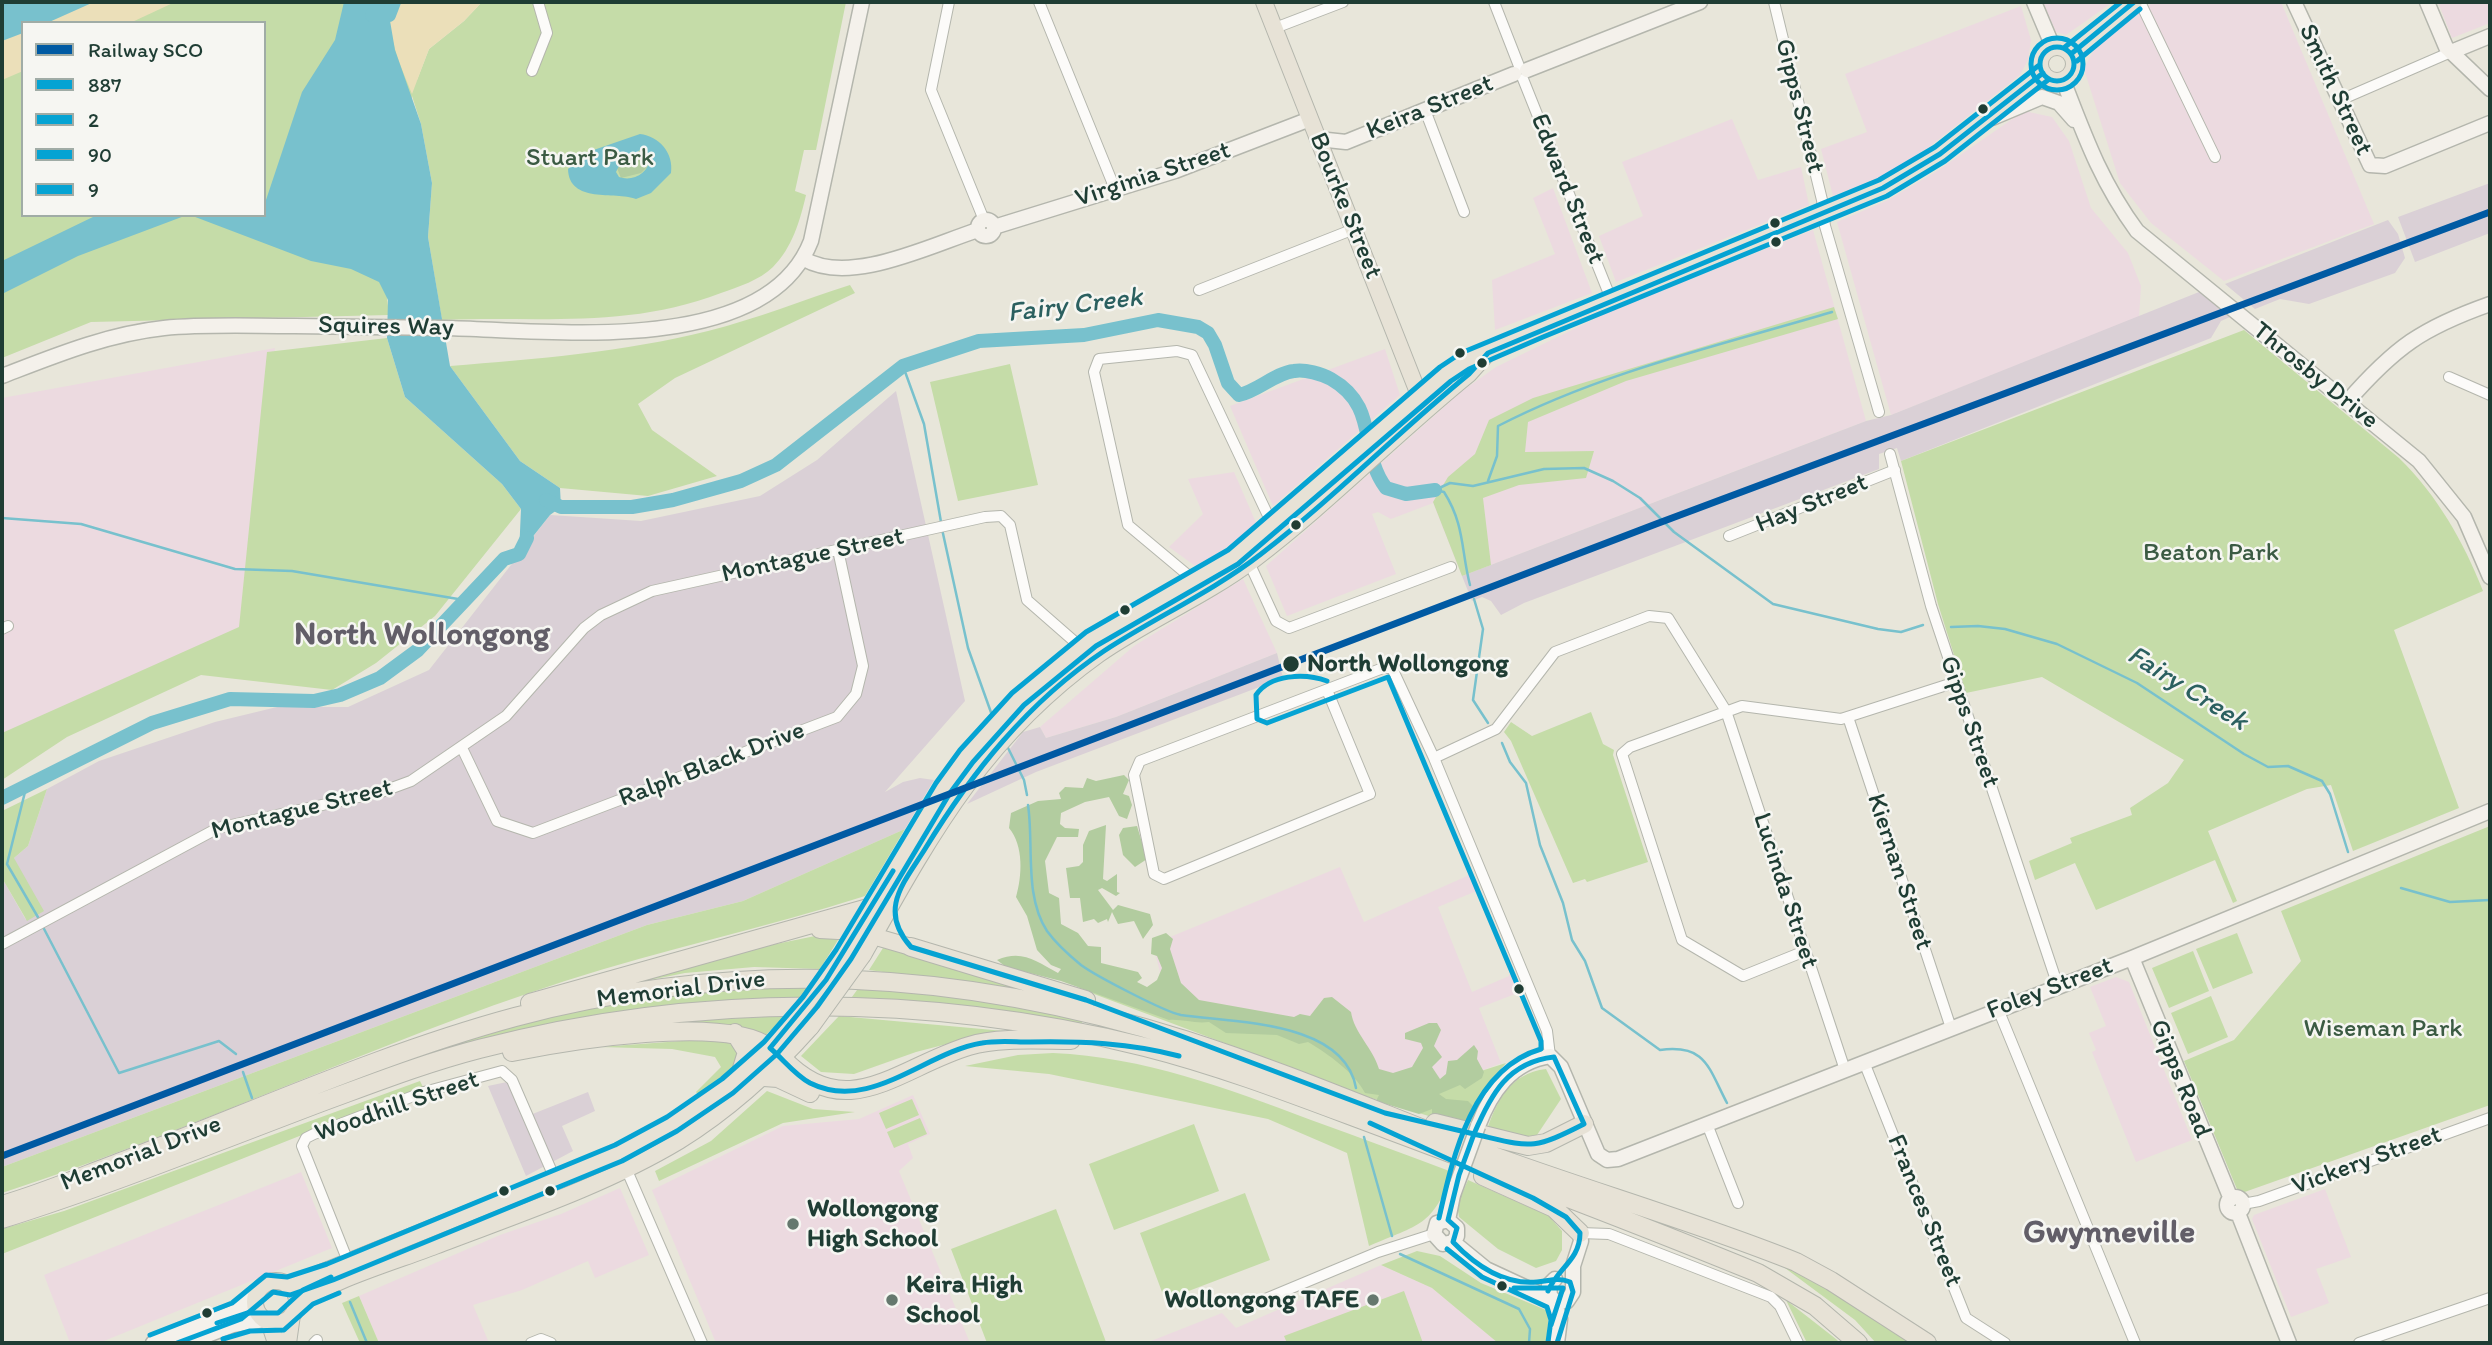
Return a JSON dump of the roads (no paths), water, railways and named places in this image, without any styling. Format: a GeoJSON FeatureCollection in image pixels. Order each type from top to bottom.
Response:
{"type":"FeatureCollection","features":[{"type":"Feature","properties":{"kind":"highway"},"geometry":{"type":"LineString","coordinates":[[341,1075],[431,1036],[522,1005],[872,907]]}},
{"type":"Feature","properties":{"kind":"highway"},"geometry":{"type":"LineString","coordinates":[[785,932],[827,928],[865,934]]}},
{"type":"Feature","properties":{"kind":"highway"},"geometry":{"type":"LineString","coordinates":[[911,947],[1086,1000],[1187,1041]]}},
{"type":"Feature","properties":{"kind":"highway","name":"Memorial Drive"},"geometry":{"type":"LineString","coordinates":[[2,1205],[341,1075],[461,1033],[565,1005],[643,990],[746,979],[845,978],[950,986],[1052,1003],[1187,1041],[1382,1120],[1611,1206]]}},
{"type":"Feature","properties":{"kind":"highway","name":"Memorial Drive"},"geometry":{"type":"LineString","coordinates":[[2,1219],[426,1064],[533,1036],[622,1020],[729,1009],[832,1006],[1014,1020],[1141,1046],[1382,1120]]}},
{"type":"Feature","properties":{"kind":"highway"},"geometry":{"type":"LineString","coordinates":[[735,1033],[747,1052],[740,1075]]}},
{"type":"Feature","properties":{"kind":"highway"},"geometry":{"type":"LineString","coordinates":[[332,1098],[526,1049],[624,1037],[735,1033],[754,1039],[776,1053],[811,1083],[835,1091],[849,1092],[870,1087],[967,1046],[996,1041],[1075,1040],[1141,1046]]}},
{"type":"Feature","properties":{"kind":"highway"},"geometry":{"type":"LineString","coordinates":[[764,1077],[778,1078],[828,1099],[856,1100],[878,1094],[971,1054],[1015,1042]]}},
{"type":"Feature","properties":{"kind":"highway"},"geometry":{"type":"LineString","coordinates":[[1382,1120],[1528,1146],[1546,1143],[1584,1124]]}},
{"type":"Feature","properties":{"kind":"highway"},"geometry":{"type":"LineString","coordinates":[[1382,1120],[1554,1208],[1580,1233]]}},
{"type":"Feature","properties":{"kind":"highway"},"geometry":{"type":"LineString","coordinates":[[1611,1206],[1780,1284],[1827,1315],[1858,1343]]}},
{"type":"Feature","properties":{"kind":"highway"},"geometry":{"type":"LineString","coordinates":[[1611,1206],[1802,1287],[1841,1315],[1871,1343]]}},
{"type":"Feature","properties":{"kind":"highway"},"geometry":{"type":"LineString","coordinates":[[1611,1206],[1805,1266],[1927,1343]]}},
{"type":"Feature","properties":{"kind":"main road"},"geometry":{"type":"LineString","coordinates":[[804,259],[817,223],[862,2]]}},
{"type":"Feature","properties":{"kind":"main road","name":"Bourke Street"},"geometry":{"type":"LineString","coordinates":[[1264,2],[1422,404]]}},
{"type":"Feature","properties":{"kind":"main road","name":"Keira Street"},"geometry":{"type":"LineString","coordinates":[[1329,167],[1334,154],[1346,142],[1700,2]]}},
{"type":"Feature","properties":{"kind":"main road"},"geometry":{"type":"LineString","coordinates":[[2034,2],[2053,47]]}},
{"type":"Feature","properties":{"kind":"main road"},"geometry":{"type":"LineString","coordinates":[[2071,54],[2134,2]]}},
{"type":"Feature","properties":{"kind":"main road","name":"Smith Street"},"geometry":{"type":"LineString","coordinates":[[2294,2],[2367,162],[2375,167],[2385,166],[2488,122]]}},
{"type":"Feature","properties":{"kind":"main road"},"geometry":{"type":"LineString","coordinates":[[2427,2],[2439,33],[2451,52],[2490,89]]}},
{"type":"Feature","properties":{"kind":"main road"},"geometry":{"type":"LineString","coordinates":[[2451,52],[2490,36]]}},
{"type":"Feature","properties":{"kind":"main road"},"geometry":{"type":"LineString","coordinates":[[2053,47],[2066,49],[2071,54],[2074,68],[2063,80],[2054,81],[2043,74],[2040,60],[2053,47]]}},
{"type":"Feature","properties":{"kind":"main road"},"geometry":{"type":"LineString","coordinates":[[187,1343],[233,1325],[281,1322],[321,1289],[546,1202],[626,1168],[703,1125],[764,1077],[788,1027],[843,955],[894,903],[949,809],[1006,735],[1048,694],[1092,660],[1246,556],[1422,404],[1469,374],[1488,353],[1901,179],[1982,122],[2043,74]]}},
{"type":"Feature","properties":{"kind":"main road","name":"Throsby Drive"},"geometry":{"type":"LineString","coordinates":[[2063,80],[2112,197],[2137,231],[2420,461],[2444,488],[2471,530],[2490,576]]}},
{"type":"Feature","properties":{"kind":"main road"},"geometry":{"type":"LineString","coordinates":[[1982,122],[2042,97],[2059,103],[2082,129]]}},
{"type":"Feature","properties":{"kind":"main road","name":"Virginia Street"},"geometry":{"type":"LineString","coordinates":[[804,259],[825,268],[852,268],[1175,170],[1310,119]]}},
{"type":"Feature","properties":{"kind":"main road","name":"Keira Street"},"geometry":{"type":"LineString","coordinates":[[1318,139],[1346,142]]}},
{"type":"Feature","properties":{"kind":"main road","name":"Squires Way"},"geometry":{"type":"LineString","coordinates":[[2,376],[99,340],[162,328],[230,325],[591,333],[654,329],[723,313],[772,293],[804,259]]}},
{"type":"Feature","properties":{"kind":"main road"},"geometry":{"type":"LineString","coordinates":[[2347,402],[2369,374],[2415,336],[2490,304]]}},
{"type":"Feature","properties":{"kind":"main road"},"geometry":{"type":"LineString","coordinates":[[153,1343],[237,1311],[270,1283],[288,1286],[349,1264],[619,1153],[672,1124],[740,1075],[776,1053],[811,1027],[863,955],[872,907],[917,828],[966,756],[1010,708],[1081,646],[1246,556]]}},
{"type":"Feature","properties":{"kind":"main road","name":"Foley Street"},"geometry":{"type":"LineString","coordinates":[[1584,1124],[1598,1154],[1607,1160],[1618,1159],[2132,958],[2490,811]]}},
{"type":"Feature","properties":{"kind":"main road"},"geometry":{"type":"LineString","coordinates":[[894,903],[894,927],[911,947]]}},
{"type":"Feature","properties":{"kind":"main road"},"geometry":{"type":"LineString","coordinates":[[865,934],[911,947]]}},
{"type":"Feature","properties":{"kind":"main road","name":"Gipps Road"},"geometry":{"type":"LineString","coordinates":[[2132,958],[2237,1205],[2289,1343]]}},
{"type":"Feature","properties":{"kind":"main road"},"geometry":{"type":"LineString","coordinates":[[1453,1242],[1458,1232],[1448,1220],[1452,1195],[1491,1096],[1506,1078],[1526,1064],[1550,1056],[1562,1067],[1584,1124]]}},
{"type":"Feature","properties":{"kind":"main road"},"geometry":{"type":"LineString","coordinates":[[546,1202],[550,1181]]}},
{"type":"Feature","properties":{"kind":"main road"},"geometry":{"type":"LineString","coordinates":[[1448,1220],[1437,1223],[1434,1234],[1443,1244],[1453,1242]]}},
{"type":"Feature","properties":{"kind":"main road"},"geometry":{"type":"LineString","coordinates":[[1558,1336],[1573,1292],[1580,1233]]}},
{"type":"Feature","properties":{"kind":"main road"},"geometry":{"type":"LineString","coordinates":[[1453,1242],[1478,1265],[1553,1301],[1565,1302],[1573,1292]]}},
{"type":"Feature","properties":{"kind":"main road"},"geometry":{"type":"LineString","coordinates":[[1558,1336],[1553,1301],[1548,1290],[1576,1255]]}},
{"type":"Feature","properties":{"kind":"main road"},"geometry":{"type":"LineString","coordinates":[[1494,1274],[1529,1282],[1568,1280],[1573,1292]]}},
{"type":"Feature","properties":{"kind":"main road"},"geometry":{"type":"LineString","coordinates":[[288,1286],[295,1296],[288,1343]]}},
{"type":"Feature","properties":{"kind":"main road"},"geometry":{"type":"LineString","coordinates":[[257,1294],[256,1308],[266,1321],[276,1343]]}},
{"type":"Feature","properties":{"kind":"street"},"geometry":{"type":"LineString","coordinates":[[532,71],[547,33],[538,2]]}},
{"type":"Feature","properties":{"kind":"street"},"geometry":{"type":"LineString","coordinates":[[949,2],[930,90],[985,226]]}},
{"type":"Feature","properties":{"kind":"street"},"geometry":{"type":"LineString","coordinates":[[1039,2],[1115,189]]}},
{"type":"Feature","properties":{"kind":"street"},"geometry":{"type":"LineString","coordinates":[[1275,29],[1343,2]]}},
{"type":"Feature","properties":{"kind":"street","name":"Edward Street"},"geometry":{"type":"LineString","coordinates":[[1494,2],[1611,299]]}},
{"type":"Feature","properties":{"kind":"street","name":"Gipps Street"},"geometry":{"type":"LineString","coordinates":[[1774,2],[1824,213],[1879,412]]}},
{"type":"Feature","properties":{"kind":"street"},"geometry":{"type":"LineString","coordinates":[[2140,2],[2215,157]]}},
{"type":"Feature","properties":{"kind":"street"},"geometry":{"type":"LineString","coordinates":[[2338,101],[2451,52]]}},
{"type":"Feature","properties":{"kind":"street"},"geometry":{"type":"LineString","coordinates":[[1425,110],[1464,212]]}},
{"type":"Feature","properties":{"kind":"street"},"geometry":{"type":"LineString","coordinates":[[1199,290],[1354,229]]}},
{"type":"Feature","properties":{"kind":"street"},"geometry":{"type":"LineString","coordinates":[[1195,582],[1128,526],[1094,372],[1098,361],[1103,357],[1177,351],[1192,355],[1277,530]]}},
{"type":"Feature","properties":{"kind":"street"},"geometry":{"type":"LineString","coordinates":[[2449,377],[2490,395]]}},
{"type":"Feature","properties":{"kind":"street","name":"Gipps Street"},"geometry":{"type":"LineString","coordinates":[[1890,454],[1931,606],[2058,986]]}},
{"type":"Feature","properties":{"kind":"street","name":"Hay Street"},"geometry":{"type":"LineString","coordinates":[[1729,536],[1895,470]]}},
{"type":"Feature","properties":{"kind":"street","name":"Montague Street"},"geometry":{"type":"LineString","coordinates":[[2,944],[218,828],[388,789],[411,781],[506,716],[584,628],[626,601],[652,591],[996,516],[1005,518],[1010,525],[1027,600],[1081,646]]}},
{"type":"Feature","properties":{"kind":"street","name":"Ralph Black Drive"},"geometry":{"type":"LineString","coordinates":[[462,748],[498,821],[533,833],[837,717],[856,694],[863,666],[838,550]]}},
{"type":"Feature","properties":{"kind":"street"},"geometry":{"type":"LineString","coordinates":[[1246,556],[1276,621],[1284,627],[1294,628],[1451,567]]}},
{"type":"Feature","properties":{"kind":"street","name":"Lucinda Street"},"geometry":{"type":"LineString","coordinates":[[1434,758],[1496,729],[1555,652],[1654,615],[1664,615],[1672,621],[1726,711],[1844,1070]]}},
{"type":"Feature","properties":{"kind":"street"},"geometry":{"type":"LineString","coordinates":[[1081,646],[1092,660]]}},
{"type":"Feature","properties":{"kind":"street"},"geometry":{"type":"LineString","coordinates":[[1327,690],[1370,794],[1164,879],[1154,874],[1134,775],[1140,761],[1383,668],[1392,668],[1434,758],[1547,1031],[1550,1056]]}},
{"type":"Feature","properties":{"kind":"street"},"geometry":{"type":"LineString","coordinates":[[1805,951],[1743,976],[1682,940],[1622,754],[1630,747],[1742,706],[1823,719],[1848,717],[1956,682]]}},
{"type":"Feature","properties":{"kind":"street","name":"Kiernan Street"},"geometry":{"type":"LineString","coordinates":[[1848,717],[1951,1028]]}},
{"type":"Feature","properties":{"kind":"street"},"geometry":{"type":"LineString","coordinates":[[1998,1009],[2134,1343]]}},
{"type":"Feature","properties":{"kind":"street","name":"Frances Street"},"geometry":{"type":"LineString","coordinates":[[1864,1062],[1966,1318],[2005,1343]]}},
{"type":"Feature","properties":{"kind":"street","name":"Woodhill Street"},"geometry":{"type":"LineString","coordinates":[[349,1264],[302,1146],[306,1138],[314,1134],[424,1092],[502,1071],[512,1080],[550,1181]]}},
{"type":"Feature","properties":{"kind":"street","name":"Vickery Street"},"geometry":{"type":"LineString","coordinates":[[2237,1205],[2490,1118]]}},
{"type":"Feature","properties":{"kind":"street"},"geometry":{"type":"LineString","coordinates":[[1707,1124],[1738,1203]]}},
{"type":"Feature","properties":{"kind":"street"},"geometry":{"type":"LineString","coordinates":[[619,1153],[702,1343]]}},
{"type":"Feature","properties":{"kind":"street"},"geometry":{"type":"LineString","coordinates":[[1580,1233],[1609,1234],[1763,1294],[1780,1306],[1798,1343]]}},
{"type":"Feature","properties":{"kind":"street"},"geometry":{"type":"LineString","coordinates":[[1246,1307],[1378,1252],[1434,1234]]}},
{"type":"Feature","properties":{"kind":"street"},"geometry":{"type":"LineString","coordinates":[[2359,1343],[2490,1298]]}},
{"type":"Feature","properties":{"kind":"street"},"geometry":{"type":"LineString","coordinates":[[531,1343],[541,1339],[551,1343]]}},
{"type":"Feature","properties":{"kind":"water"},"geometry":{"type":"Polygon","coordinates":[[[2,2],[94,2],[51,21],[21,21],[21,34],[2,41],[2,2]]]}},
{"type":"Feature","properties":{"kind":"water"},"geometry":{"type":"Polygon","coordinates":[[[344,2],[392,2],[389,15],[395,50],[421,124],[432,183],[428,237],[450,366],[520,461],[560,488],[561,507],[550,515],[519,554],[521,509],[502,484],[405,397],[387,338],[388,300],[379,282],[351,269],[311,261],[195,217],[266,217],[266,200],[302,92],[335,40],[344,2]]]}},
{"type":"Feature","properties":{"kind":"water"},"geometry":{"type":"Polygon","coordinates":[[[640,134],[647,135],[659,142],[668,152],[671,173],[651,193],[636,199],[584,192],[570,180],[568,169],[582,154],[640,134]],[[640,150],[620,164],[616,172],[619,177],[635,177],[647,168],[650,158],[640,150]]]}},
{"type":"Feature","properties":{"kind":"water"},"geometry":{"type":"Polygon","coordinates":[[[93,217],[182,217],[78,256],[2,294],[2,261],[93,217]]]}},
{"type":"Feature","properties":{"kind":"waterway"},"geometry":{"type":"LineString","coordinates":[[372,15],[389,15],[394,2]]}},
{"type":"Feature","properties":{"kind":"waterway"},"geometry":{"type":"LineString","coordinates":[[1488,481],[1497,456],[1498,426],[1578,390],[1620,375],[1832,312]]}},
{"type":"Feature","properties":{"kind":"waterway","name":"Fairy Creek"},"geometry":{"type":"LineString","coordinates":[[546,500],[561,507],[632,507],[673,500],[741,481],[776,465],[903,366],[979,341],[1084,335],[1158,320],[1198,327],[1208,333],[1228,383],[1239,395],[1287,372],[1313,372],[1331,379],[1346,390],[1363,416],[1372,459],[1386,488],[1406,494],[1435,490]]}},
{"type":"Feature","properties":{"kind":"waterway"},"geometry":{"type":"LineString","coordinates":[[903,366],[924,424],[941,522]]}},
{"type":"Feature","properties":{"kind":"waterway","name":"Fairy Creek"},"geometry":{"type":"LineString","coordinates":[[1435,490],[1450,483],[1473,486],[1544,469],[1584,468],[1613,481],[1640,498],[1674,532],[1773,604],[1878,629],[1901,632],[1923,625]]}},
{"type":"Feature","properties":{"kind":"waterway"},"geometry":{"type":"LineString","coordinates":[[1435,490],[1444,492],[1456,516],[1470,585]]}},
{"type":"Feature","properties":{"kind":"waterway"},"geometry":{"type":"LineString","coordinates":[[2,518],[81,524],[235,569],[292,571],[464,600]]}},
{"type":"Feature","properties":{"kind":"waterway"},"geometry":{"type":"LineString","coordinates":[[942,529],[968,648],[993,718]]}},
{"type":"Feature","properties":{"kind":"waterway"},"geometry":{"type":"LineString","coordinates":[[2,798],[152,723],[230,699],[314,701],[340,695],[380,678],[418,650],[504,559],[519,554],[527,538]]}},
{"type":"Feature","properties":{"kind":"waterway"},"geometry":{"type":"LineString","coordinates":[[1474,599],[1483,629],[1473,700],[1488,723]]}},
{"type":"Feature","properties":{"kind":"waterway","name":"Fairy Creek"},"geometry":{"type":"LineString","coordinates":[[1951,627],[2005,629],[2057,644],[2137,683],[2268,767],[2288,766],[2322,781],[2330,794],[2348,852]]}},
{"type":"Feature","properties":{"kind":"waterway"},"geometry":{"type":"LineString","coordinates":[[1502,743],[1510,762],[1526,783],[1540,845],[1563,903],[1572,940],[1585,961],[1602,1008],[1660,1050],[1687,1051],[1704,1061],[1727,1103]]}},
{"type":"Feature","properties":{"kind":"waterway"},"geometry":{"type":"LineString","coordinates":[[1007,746],[1024,780],[1027,795]]}},
{"type":"Feature","properties":{"kind":"waterway"},"geometry":{"type":"LineString","coordinates":[[27,784],[7,864],[39,919]]}},
{"type":"Feature","properties":{"kind":"waterway"},"geometry":{"type":"LineString","coordinates":[[1028,805],[1035,902],[1047,931],[1063,949],[1089,970],[1115,985],[1181,1015],[1256,1024],[1309,1037],[1331,1049],[1347,1066],[1356,1088]]}},
{"type":"Feature","properties":{"kind":"waterway","name":"Fairy Creek"},"geometry":{"type":"LineString","coordinates":[[2401,888],[2450,902],[2490,900]]}},
{"type":"Feature","properties":{"kind":"waterway"},"geometry":{"type":"LineString","coordinates":[[42,925],[119,1073],[219,1041],[236,1054]]}},
{"type":"Feature","properties":{"kind":"waterway"},"geometry":{"type":"LineString","coordinates":[[243,1072],[252,1098]]}},
{"type":"Feature","properties":{"kind":"waterway"},"geometry":{"type":"LineString","coordinates":[[1364,1137],[1392,1236]]}},
{"type":"Feature","properties":{"kind":"waterway"},"geometry":{"type":"LineString","coordinates":[[1400,1254],[1519,1309],[1530,1329],[1529,1343]]}},
{"type":"Feature","properties":{"kind":"waterway"},"geometry":{"type":"LineString","coordinates":[[350,1302],[367,1343]]}},
{"type":"Feature","properties":{"kind":"rail line","name":"SCO"},"geometry":{"type":"LineString","coordinates":[[2,1156],[1656,524],[2490,212]]}},
{"type":"Feature","properties":{"kind":"place","name":"North Wollongong"},"geometry":{"type":"Point","coordinates":[1291,664]}},
{"type":"Feature","properties":{"kind":"place","name":"Wollongong High School"},"geometry":{"type":"Point","coordinates":[793,1224]}},
{"type":"Feature","properties":{"kind":"place","name":"Keira High School"},"geometry":{"type":"Point","coordinates":[892,1300]}},
{"type":"Feature","properties":{"kind":"place","name":"Wollongong TAFE"},"geometry":{"type":"Point","coordinates":[1373,1300]}},
{"type":"Feature","properties":{"kind":"district","name":"North Wollongong"},"geometry":{"type":"Point","coordinates":[422,636]}},
{"type":"Feature","properties":{"kind":"district","name":"Gwynneville"},"geometry":{"type":"Point","coordinates":[2109,1234]}},
{"type":"Feature","properties":{"kind":"park label","name":"Stuart Park"},"geometry":{"type":"Point","coordinates":[590,158]}},
{"type":"Feature","properties":{"kind":"park label","name":"Beaton Park"},"geometry":{"type":"Point","coordinates":[2211,553]}},
{"type":"Feature","properties":{"kind":"park label","name":"Wiseman Park"},"geometry":{"type":"Point","coordinates":[2383,1029]}}]}
